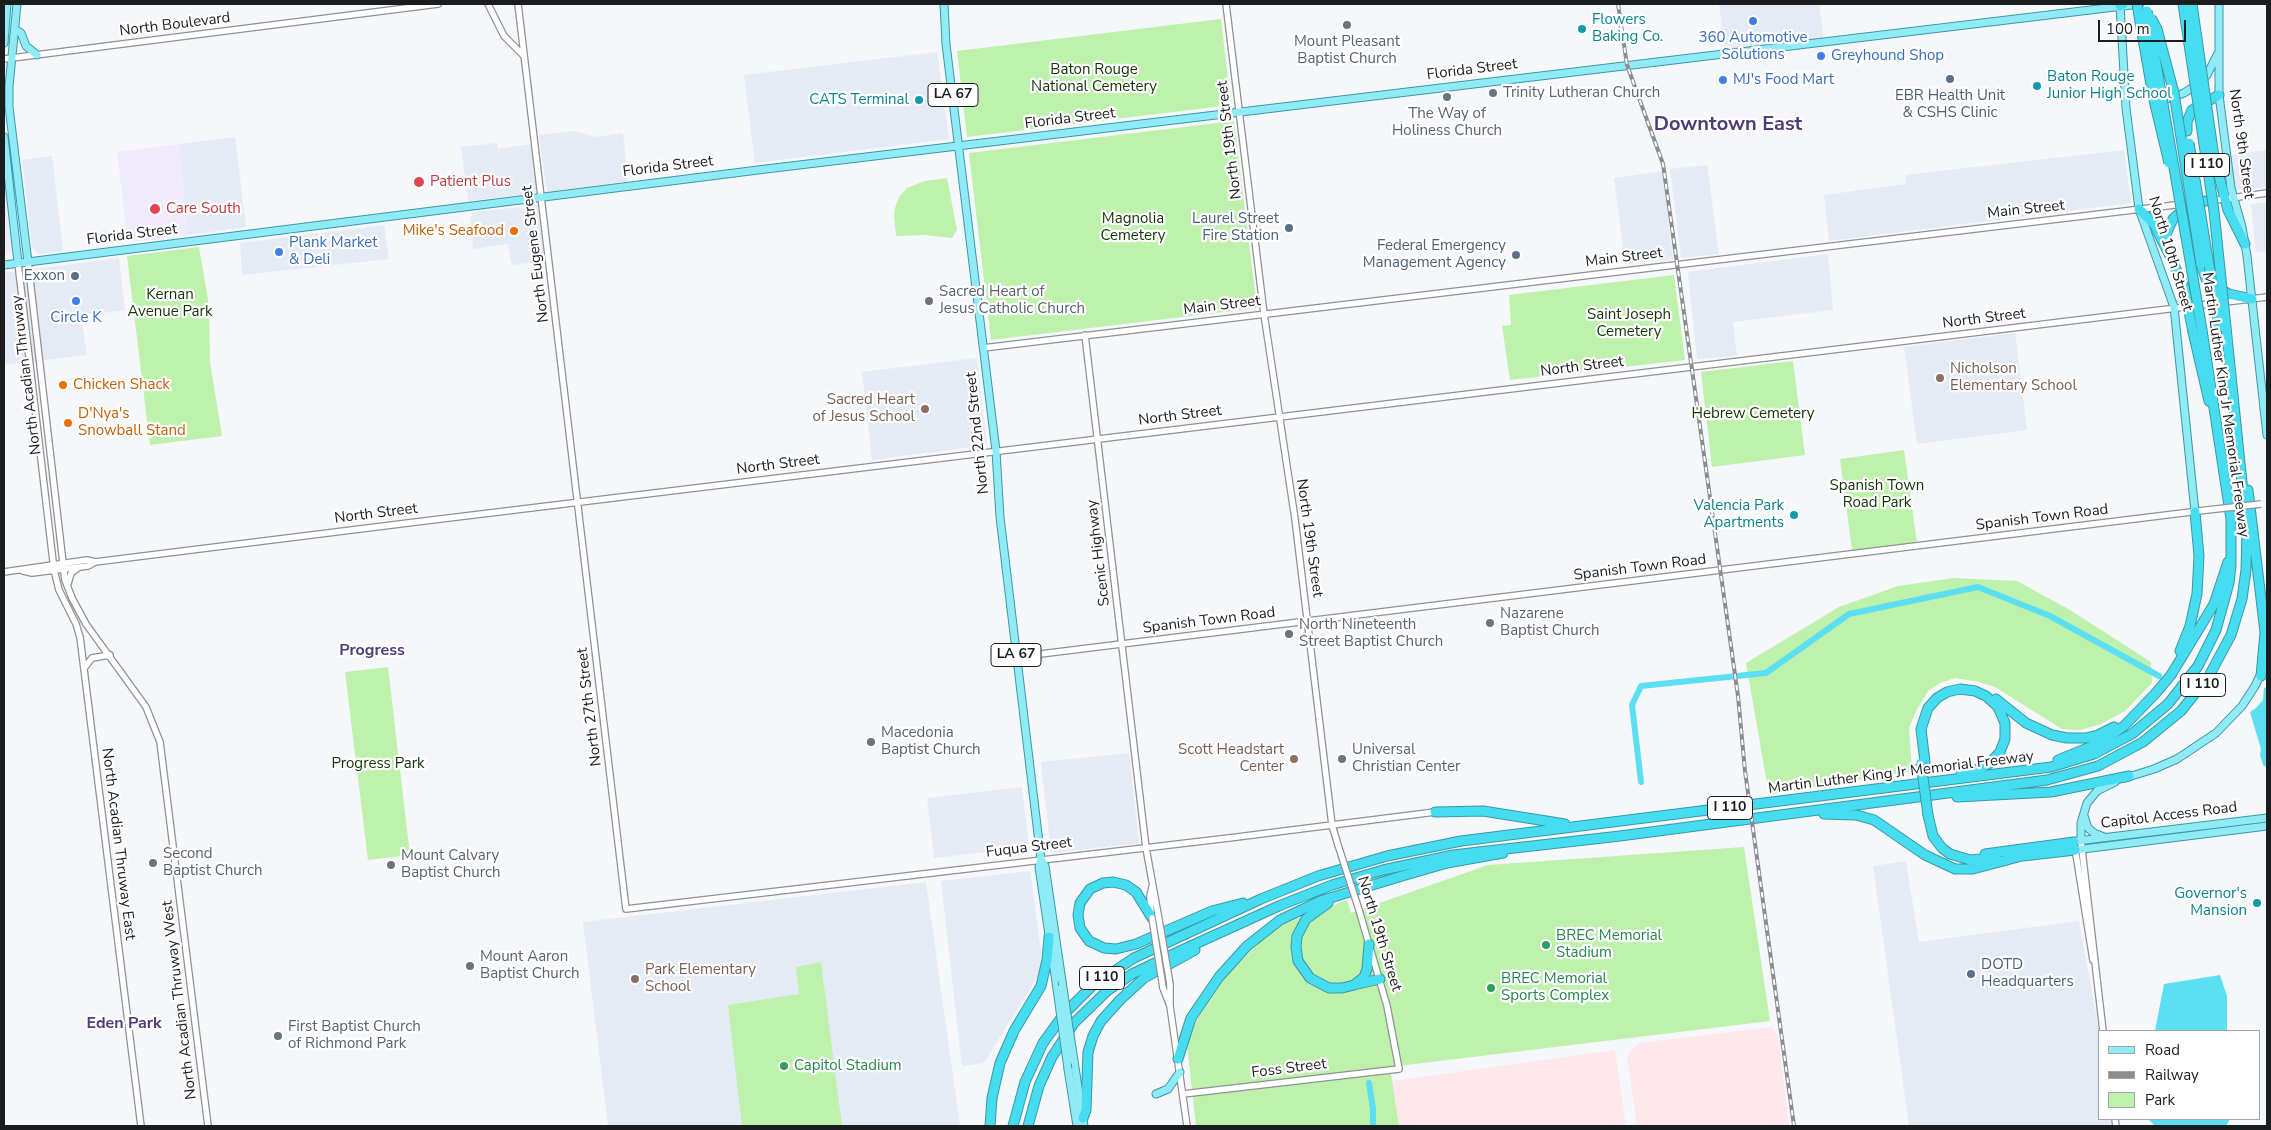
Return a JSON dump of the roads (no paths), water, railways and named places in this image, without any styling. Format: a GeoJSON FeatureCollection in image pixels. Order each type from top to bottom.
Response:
{"type":"FeatureCollection","features":[{"type":"Feature","properties":{"kind":"highway"},"geometry":{"type":"LineString","coordinates":[[2138,4],[2160,130],[2180,197]]}},
{"type":"Feature","properties":{"kind":"highway","name":"Martin Luther King Jr Memorial Freeway"},"geometry":{"type":"LineString","coordinates":[[1028,1126],[1034,1101],[1048,1064],[1067,1033],[1094,1002],[1132,974],[1294,900],[1367,875],[1453,855],[1515,849],[2047,780],[2090,769],[2122,755],[2152,736],[2181,711],[2214,668],[2231,635],[2240,605],[2246,570],[2246,522],[2230,366],[2222,327],[2214,211],[2183,4]]}},
{"type":"Feature","properties":{"kind":"highway"},"geometry":{"type":"LineString","coordinates":[[2192,4],[2214,158],[2229,198],[2234,224],[2245,244]]}},
{"type":"Feature","properties":{"kind":"highway"},"geometry":{"type":"LineString","coordinates":[[2146,7],[2157,29],[2174,93],[2201,264],[2206,279],[2215,287],[2229,294],[2252,299]]}},
{"type":"Feature","properties":{"kind":"highway","name":"Martin Luther King Jr Memorial Freeway"},"geometry":{"type":"LineString","coordinates":[[1013,1126],[1023,1087],[1040,1048],[1056,1024],[1083,994],[1108,974],[1134,958],[1261,899],[1328,873],[1387,856],[1461,841],[2037,770],[2075,761],[2113,745],[2147,723],[2176,696],[2198,666],[2216,630],[2228,592],[2232,553],[2231,519],[2216,423],[2203,383],[2180,197],[2146,7]]}},
{"type":"Feature","properties":{"kind":"highway"},"geometry":{"type":"LineString","coordinates":[[2219,96],[2192,110],[2186,122],[2222,327]]}},
{"type":"Feature","properties":{"kind":"highway"},"geometry":{"type":"LineString","coordinates":[[2166,247],[2166,234],[2173,219],[2180,212],[2205,201]]}},
{"type":"Feature","properties":{"kind":"highway"},"geometry":{"type":"LineString","coordinates":[[2139,209],[2154,224],[2166,247],[2184,287],[2198,331]]}},
{"type":"Feature","properties":{"kind":"highway"},"geometry":{"type":"LineString","coordinates":[[2230,366],[2254,524],[2264,622],[2265,640],[2261,676]]}},
{"type":"Feature","properties":{"kind":"highway"},"geometry":{"type":"LineString","coordinates":[[2168,676],[2187,634],[2196,603],[2199,568],[2195,512]]}},
{"type":"Feature","properties":{"kind":"highway"},"geometry":{"type":"LineString","coordinates":[[2037,770],[2098,743],[2124,726],[2149,701],[2168,676],[2214,604],[2232,553]]}},
{"type":"Feature","properties":{"kind":"highway"},"geometry":{"type":"LineString","coordinates":[[2018,857],[1970,860],[1954,857],[1935,840],[1929,827],[1923,763],[1917,730],[1920,715],[1934,695],[1952,686],[1963,685],[1979,688],[2035,729],[2060,737],[2086,738],[2126,722]]}},
{"type":"Feature","properties":{"kind":"highway"},"geometry":{"type":"LineString","coordinates":[[1874,789],[1933,776],[1970,772],[1990,763],[2000,752],[2006,733],[2004,720],[1996,704],[1982,694],[1971,690],[1951,691],[1937,698],[1928,708],[1922,725],[1923,763]]}},
{"type":"Feature","properties":{"kind":"highway"},"geometry":{"type":"LineString","coordinates":[[1906,799],[2051,792],[2130,776]]}},
{"type":"Feature","properties":{"kind":"highway"},"geometry":{"type":"LineString","coordinates":[[1434,812],[1475,810],[1543,821],[1585,825]]}},
{"type":"Feature","properties":{"kind":"highway"},"geometry":{"type":"LineString","coordinates":[[1799,812],[1848,814],[1869,818],[1937,862],[1955,869],[1979,868],[2018,857],[2078,845]]}},
{"type":"Feature","properties":{"kind":"highway"},"geometry":{"type":"LineString","coordinates":[[1929,814],[1933,827],[1941,841],[1952,850],[1964,854],[1976,855],[2078,845]]}},
{"type":"Feature","properties":{"kind":"highway"},"geometry":{"type":"LineString","coordinates":[[1178,1058],[1185,1034],[1195,1011],[1219,977],[1247,946],[1271,926],[1296,911],[1320,901],[1434,867],[1490,857],[1515,849]]}},
{"type":"Feature","properties":{"kind":"highway"},"geometry":{"type":"LineString","coordinates":[[1155,916],[1136,892],[1126,885],[1113,882],[1103,883],[1090,889],[1082,900],[1078,912],[1080,928],[1086,938],[1100,947],[1116,949],[1136,944],[1221,908],[1261,899]]}},
{"type":"Feature","properties":{"kind":"highway"},"geometry":{"type":"LineString","coordinates":[[1365,888],[1317,909],[1302,925],[1296,940],[1298,961],[1310,978],[1329,988],[1351,986],[1380,979]]}},
{"type":"Feature","properties":{"kind":"highway"},"geometry":{"type":"LineString","coordinates":[[1083,1122],[1086,1110],[1088,1052],[1093,1036],[1101,1021],[1144,978],[1232,927]]}},
{"type":"Feature","properties":{"kind":"highway"},"geometry":{"type":"LineString","coordinates":[[990,1126],[994,1084],[1000,1063],[1014,1031],[1041,986],[1047,960],[1049,938]]}},
{"type":"Feature","properties":{"kind":"highway"},"geometry":{"type":"LineString","coordinates":[[1351,986],[1361,980],[1366,974],[1369,944]]}},
{"type":"Feature","properties":{"kind":"main road"},"geometry":{"type":"LineString","coordinates":[[4,43],[7,4]]}},
{"type":"Feature","properties":{"kind":"main road","name":"North Acadian Thruway"},"geometry":{"type":"LineString","coordinates":[[17,4],[9,87],[9,107],[28,262]]}},
{"type":"Feature","properties":{"kind":"main road","name":"North 22nd Street"},"geometry":{"type":"LineString","coordinates":[[944,4],[959,146],[996,451],[1000,517],[1041,860],[1046,871],[1083,1122]]}},
{"type":"Feature","properties":{"kind":"main road","name":"Florida Street"},"geometry":{"type":"LineString","coordinates":[[4,265],[542,197],[2138,4]]}},
{"type":"Feature","properties":{"kind":"main road","name":"North 9th Street"},"geometry":{"type":"LineString","coordinates":[[2218,4],[2219,96],[2229,198]]}},
{"type":"Feature","properties":{"kind":"main road","name":"North 10th Street"},"geometry":{"type":"LineString","coordinates":[[2121,5],[2126,108],[2139,209],[2174,307],[2195,512]]}},
{"type":"Feature","properties":{"kind":"main road"},"geometry":{"type":"LineString","coordinates":[[16,30],[21,33],[26,46],[37,55]]}},
{"type":"Feature","properties":{"kind":"main road"},"geometry":{"type":"LineString","coordinates":[[2153,104],[2184,93],[2198,84],[2207,75],[2219,51]]}},
{"type":"Feature","properties":{"kind":"main road","name":"North Acadian Thruway"},"geometry":{"type":"LineString","coordinates":[[4,137],[18,263]]}},
{"type":"Feature","properties":{"kind":"main road"},"geometry":{"type":"LineString","coordinates":[[2245,244],[2267,435]]}},
{"type":"Feature","properties":{"kind":"main road"},"geometry":{"type":"LineString","coordinates":[[2078,845],[2083,811],[2097,791],[2130,776],[2166,764],[2208,739],[2237,712],[2261,676],[2267,661]]}},
{"type":"Feature","properties":{"kind":"main road"},"geometry":{"type":"LineString","coordinates":[[2083,811],[2084,822],[2091,831],[2097,835],[2109,837]]}},
{"type":"Feature","properties":{"kind":"main road","name":"Capitol Access Road"},"geometry":{"type":"LineString","coordinates":[[2078,845],[2109,837],[2267,818]]}},
{"type":"Feature","properties":{"kind":"main road","name":"Capitol Access Road"},"geometry":{"type":"LineString","coordinates":[[2078,845],[2267,826]]}},
{"type":"Feature","properties":{"kind":"main road","name":"North 22nd Street"},"geometry":{"type":"LineString","coordinates":[[1041,860],[1039,867],[1077,1126]]}},
{"type":"Feature","properties":{"kind":"main road"},"geometry":{"type":"LineString","coordinates":[[1156,1094],[1168,1089],[1180,1072]]}},
{"type":"Feature","properties":{"kind":"street","name":"North Boulevard"},"geometry":{"type":"LineString","coordinates":[[4,59],[438,4]]}},
{"type":"Feature","properties":{"kind":"street"},"geometry":{"type":"LineString","coordinates":[[488,4],[504,36],[524,56]]}},
{"type":"Feature","properties":{"kind":"street","name":"North Eugene Street"},"geometry":{"type":"LineString","coordinates":[[518,4],[578,502]]}},
{"type":"Feature","properties":{"kind":"street","name":"North 19th Street"},"geometry":{"type":"LineString","coordinates":[[1226,4],[1264,314],[1307,622],[1332,825],[1380,979],[1389,1014],[1399,1069]]}},
{"type":"Feature","properties":{"kind":"street","name":"Main Street"},"geometry":{"type":"LineString","coordinates":[[983,348],[2267,193]]}},
{"type":"Feature","properties":{"kind":"street","name":"North Acadian Thruway"},"geometry":{"type":"LineString","coordinates":[[28,262],[63,566]]}},
{"type":"Feature","properties":{"kind":"street","name":"North Acadian Thruway"},"geometry":{"type":"LineString","coordinates":[[18,263],[54,567]]}},
{"type":"Feature","properties":{"kind":"street","name":"North Street"},"geometry":{"type":"LineString","coordinates":[[63,566],[79,567],[96,562],[578,502],[2267,297]]}},
{"type":"Feature","properties":{"kind":"street","name":"Scenic Highway"},"geometry":{"type":"LineString","coordinates":[[1085,335],[1152,886],[1150,896],[1170,984],[1170,1006],[1187,1126]]}},
{"type":"Feature","properties":{"kind":"street","name":"North 27th Street"},"geometry":{"type":"LineString","coordinates":[[578,502],[626,909]]}},
{"type":"Feature","properties":{"kind":"street","name":"Spanish Town Road"},"geometry":{"type":"LineString","coordinates":[[1016,657],[2264,503]]}},
{"type":"Feature","properties":{"kind":"street","name":"North Street"},"geometry":{"type":"LineString","coordinates":[[4,572],[23,571],[32,573],[87,560],[96,562]]}},
{"type":"Feature","properties":{"kind":"street","name":"North Acadian Thruway West"},"geometry":{"type":"LineString","coordinates":[[63,566],[67,586],[79,612],[146,707],[160,742],[208,1126]]}},
{"type":"Feature","properties":{"kind":"street","name":"North Acadian Thruway East"},"geometry":{"type":"LineString","coordinates":[[54,567],[62,598],[78,628],[141,1126]]}},
{"type":"Feature","properties":{"kind":"street"},"geometry":{"type":"LineString","coordinates":[[67,586],[71,573],[79,567]]}},
{"type":"Feature","properties":{"kind":"street"},"geometry":{"type":"LineString","coordinates":[[84,668],[92,658],[110,655]]}},
{"type":"Feature","properties":{"kind":"street","name":"Fuqua Street"},"geometry":{"type":"LineString","coordinates":[[626,909],[1434,812]]}},
{"type":"Feature","properties":{"kind":"street"},"geometry":{"type":"LineString","coordinates":[[2078,845],[2090,951],[2094,965],[2103,1030]]}},
{"type":"Feature","properties":{"kind":"street","name":"Scenic Highway"},"geometry":{"type":"LineString","coordinates":[[1155,916],[1162,988],[1170,1006]]}},
{"type":"Feature","properties":{"kind":"street","name":"Foss Street"},"geometry":{"type":"LineString","coordinates":[[1183,1094],[1399,1069]]}},
{"type":"Feature","properties":{"kind":"water"},"geometry":{"type":"Polygon","coordinates":[[[2267,687],[2267,768],[2263,765],[2260,755],[2261,749],[2250,712],[2263,700],[2264,688],[2267,687]]]}},
{"type":"Feature","properties":{"kind":"water"},"geometry":{"type":"Polygon","coordinates":[[[2220,975],[2227,996],[2227,1030],[2155,1030],[2164,984],[2220,975]]]}},
{"type":"Feature","properties":{"kind":"water"},"geometry":{"type":"Polygon","coordinates":[[[2149,1120],[2229,1120],[2226,1126],[2155,1126],[2149,1120]]]}},
{"type":"Feature","properties":{"kind":"waterway"},"geometry":{"type":"LineString","coordinates":[[1641,782],[1632,705],[1641,686],[1766,673],[1849,614],[1978,587],[2050,616],[2159,676]]}},
{"type":"Feature","properties":{"kind":"waterway"},"geometry":{"type":"LineString","coordinates":[[1369,1083],[1373,1109],[1373,1126]]}},
{"type":"Feature","properties":{"kind":"railway"},"geometry":{"type":"LineString","coordinates":[[1618,4],[1627,65],[1663,164],[1738,696],[1745,771],[1794,1126]]}},
{"type":"Feature","properties":{"kind":"place","name":"360 Automotive Solutions"},"geometry":{"type":"Point","coordinates":[1753,21]}},
{"type":"Feature","properties":{"kind":"place","name":"Mount Pleasant Baptist Church"},"geometry":{"type":"Point","coordinates":[1347,25]}},
{"type":"Feature","properties":{"kind":"place","name":"Flowers Baking Co."},"geometry":{"type":"Point","coordinates":[1582,29]}},
{"type":"Feature","properties":{"kind":"place","name":"Greyhound Shop"},"geometry":{"type":"Point","coordinates":[1821,56]}},
{"type":"Feature","properties":{"kind":"place","name":"EBR Health Unit & CSHS Clinic"},"geometry":{"type":"Point","coordinates":[1950,79]}},
{"type":"Feature","properties":{"kind":"place","name":"MJ's Food Mart"},"geometry":{"type":"Point","coordinates":[1723,80]}},
{"type":"Feature","properties":{"kind":"place","name":"Baton Rouge Junior High School"},"geometry":{"type":"Point","coordinates":[2037,86]}},
{"type":"Feature","properties":{"kind":"place","name":"Trinity Lutheran Church"},"geometry":{"type":"Point","coordinates":[1493,93]}},
{"type":"Feature","properties":{"kind":"place","name":"The Way of Holiness Church"},"geometry":{"type":"Point","coordinates":[1447,97]}},
{"type":"Feature","properties":{"kind":"place","name":"CATS Terminal"},"geometry":{"type":"Point","coordinates":[919,100]}},
{"type":"Feature","properties":{"kind":"place","name":"Patient Plus"},"geometry":{"type":"Point","coordinates":[419,182]}},
{"type":"Feature","properties":{"kind":"place","name":"Care South"},"geometry":{"type":"Point","coordinates":[155,209]}},
{"type":"Feature","properties":{"kind":"place","name":"Laurel Street Fire Station"},"geometry":{"type":"Point","coordinates":[1289,228]}},
{"type":"Feature","properties":{"kind":"place","name":"Mike's Seafood"},"geometry":{"type":"Point","coordinates":[514,231]}},
{"type":"Feature","properties":{"kind":"place","name":"Plank Market & Deli"},"geometry":{"type":"Point","coordinates":[279,252]}},
{"type":"Feature","properties":{"kind":"place","name":"Federal Emergency Management Agency"},"geometry":{"type":"Point","coordinates":[1516,255]}},
{"type":"Feature","properties":{"kind":"place","name":"Exxon"},"geometry":{"type":"Point","coordinates":[75,276]}},
{"type":"Feature","properties":{"kind":"place","name":"Circle K"},"geometry":{"type":"Point","coordinates":[76,301]}},
{"type":"Feature","properties":{"kind":"place","name":"Sacred Heart of Jesus Catholic Church"},"geometry":{"type":"Point","coordinates":[929,301]}},
{"type":"Feature","properties":{"kind":"place","name":"Nicholson Elementary School"},"geometry":{"type":"Point","coordinates":[1940,378]}},
{"type":"Feature","properties":{"kind":"place","name":"Chicken Shack"},"geometry":{"type":"Point","coordinates":[63,385]}},
{"type":"Feature","properties":{"kind":"place","name":"Sacred Heart of Jesus School"},"geometry":{"type":"Point","coordinates":[925,409]}},
{"type":"Feature","properties":{"kind":"place","name":"D'Nya's Snowball Stand"},"geometry":{"type":"Point","coordinates":[68,423]}},
{"type":"Feature","properties":{"kind":"place","name":"Valencia Park Apartments"},"geometry":{"type":"Point","coordinates":[1794,515]}},
{"type":"Feature","properties":{"kind":"place","name":"Nazarene Baptist Church"},"geometry":{"type":"Point","coordinates":[1490,623]}},
{"type":"Feature","properties":{"kind":"place","name":"North Nineteenth Street Baptist Church"},"geometry":{"type":"Point","coordinates":[1289,634]}},
{"type":"Feature","properties":{"kind":"place","name":"Macedonia Baptist Church"},"geometry":{"type":"Point","coordinates":[871,742]}},
{"type":"Feature","properties":{"kind":"place","name":"Scott Headstart Center"},"geometry":{"type":"Point","coordinates":[1294,759]}},
{"type":"Feature","properties":{"kind":"place","name":"Universal Christian Center"},"geometry":{"type":"Point","coordinates":[1342,759]}},
{"type":"Feature","properties":{"kind":"place","name":"Second Baptist Church"},"geometry":{"type":"Point","coordinates":[153,863]}},
{"type":"Feature","properties":{"kind":"place","name":"Mount Calvary Baptist Church"},"geometry":{"type":"Point","coordinates":[391,865]}},
{"type":"Feature","properties":{"kind":"place","name":"Governor's Mansion"},"geometry":{"type":"Point","coordinates":[2257,903]}},
{"type":"Feature","properties":{"kind":"place","name":"BREC Memorial Stadium"},"geometry":{"type":"Point","coordinates":[1546,945]}},
{"type":"Feature","properties":{"kind":"place","name":"Mount Aaron Baptist Church"},"geometry":{"type":"Point","coordinates":[470,966]}},
{"type":"Feature","properties":{"kind":"place","name":"DOTD Headquarters"},"geometry":{"type":"Point","coordinates":[1971,974]}},
{"type":"Feature","properties":{"kind":"place","name":"Park Elementary School"},"geometry":{"type":"Point","coordinates":[635,979]}},
{"type":"Feature","properties":{"kind":"place","name":"BREC Memorial Sports Complex"},"geometry":{"type":"Point","coordinates":[1491,988]}},
{"type":"Feature","properties":{"kind":"place","name":"First Baptist Church of Richmond Park"},"geometry":{"type":"Point","coordinates":[278,1036]}},
{"type":"Feature","properties":{"kind":"place","name":"Capitol Stadium"},"geometry":{"type":"Point","coordinates":[784,1066]}},
{"type":"Feature","properties":{"kind":"district","name":"Downtown East"},"geometry":{"type":"Point","coordinates":[1728,125]}},
{"type":"Feature","properties":{"kind":"district","name":"Progress"},"geometry":{"type":"Point","coordinates":[372,651]}},
{"type":"Feature","properties":{"kind":"district","name":"Eden Park"},"geometry":{"type":"Point","coordinates":[124,1024]}},
{"type":"Feature","properties":{"kind":"park label","name":"Baton Rouge National Cemetery"},"geometry":{"type":"Point","coordinates":[1094,78]}},
{"type":"Feature","properties":{"kind":"park label","name":"Magnolia Cemetery"},"geometry":{"type":"Point","coordinates":[1133,228]}},
{"type":"Feature","properties":{"kind":"park label","name":"Kernan Avenue Park"},"geometry":{"type":"Point","coordinates":[170,304]}},
{"type":"Feature","properties":{"kind":"park label","name":"Saint Joseph Cemetery"},"geometry":{"type":"Point","coordinates":[1629,324]}},
{"type":"Feature","properties":{"kind":"park label","name":"Hebrew Cemetery"},"geometry":{"type":"Point","coordinates":[1753,414]}},
{"type":"Feature","properties":{"kind":"park label","name":"Spanish Town Road Park"},"geometry":{"type":"Point","coordinates":[1877,494]}},
{"type":"Feature","properties":{"kind":"park label","name":"Progress Park"},"geometry":{"type":"Point","coordinates":[378,764]}}]}
